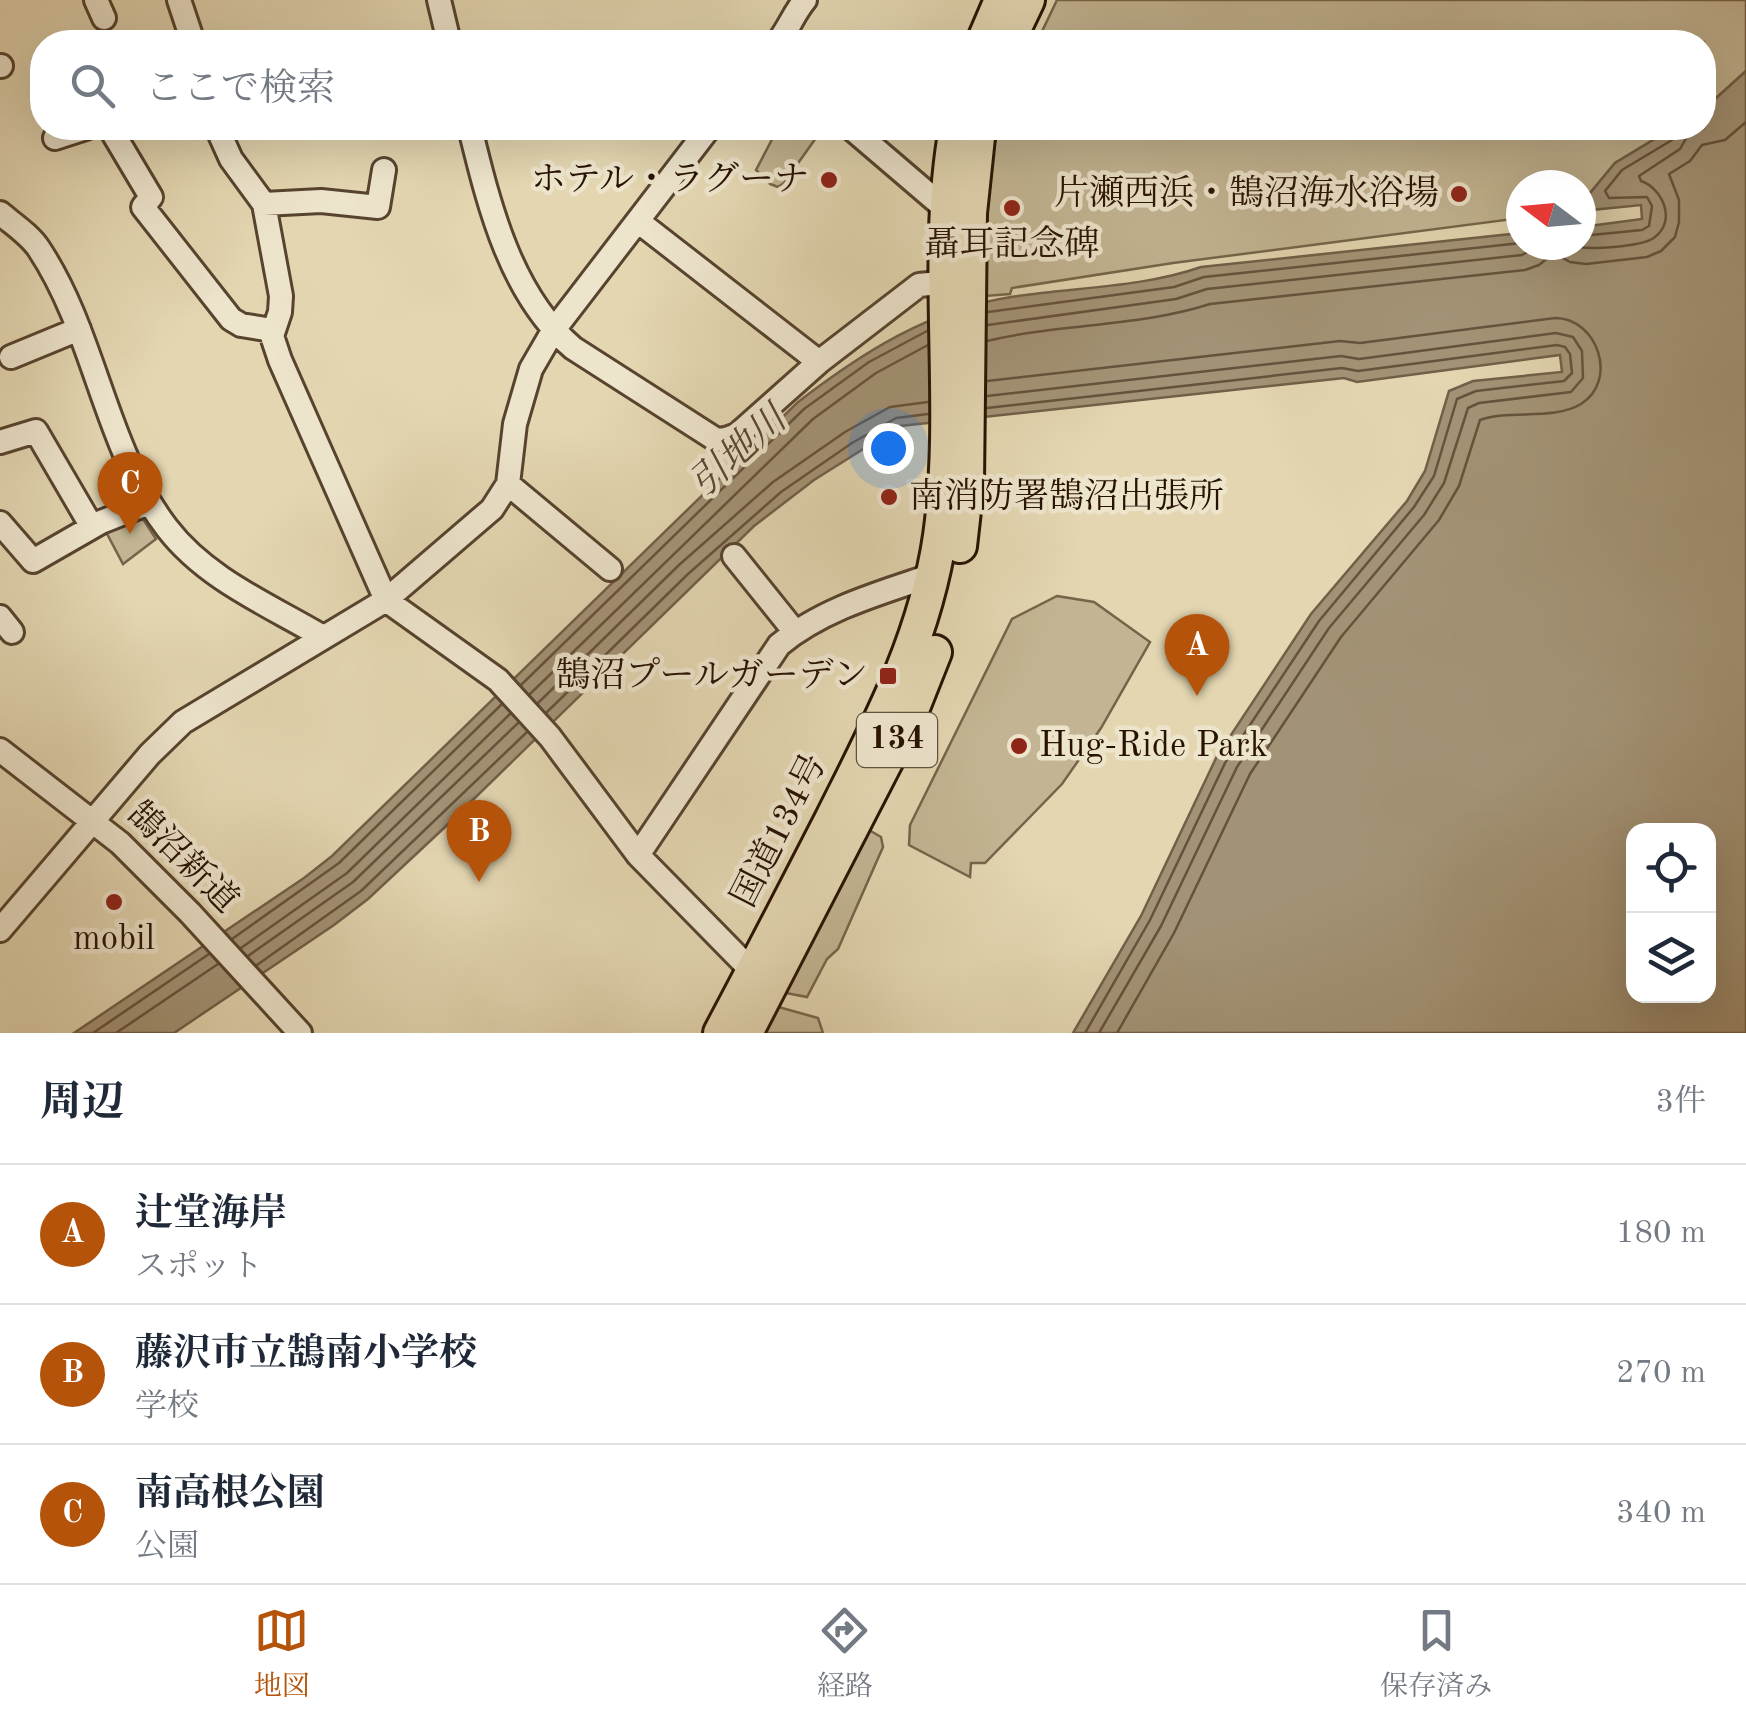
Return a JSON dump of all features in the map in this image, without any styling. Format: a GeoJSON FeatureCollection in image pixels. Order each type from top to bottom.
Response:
{"type":"FeatureCollection","features":[{"type":"Feature","properties":{"kind":"highway"},"geometry":{"type":"LineString","coordinates":[[988,30],[1001,0]]}},
{"type":"Feature","properties":{"kind":"highway"},"geometry":{"type":"LineString","coordinates":[[1014,30],[1028,0]]}},
{"type":"Feature","properties":{"kind":"highway","name":"国道134号"},"geometry":{"type":"LineString","coordinates":[[955,140],[948,211],[958,291]]}},
{"type":"Feature","properties":{"kind":"highway","name":"国道134号"},"geometry":{"type":"LineString","coordinates":[[720,1033],[763,977],[910,714],[946,617],[962,537],[956,423],[958,291],[978,140]]}},
{"type":"Feature","properties":{"kind":"highway","name":"国道134号"},"geometry":{"type":"LineString","coordinates":[[746,1033],[763,977],[890,704],[924,613],[956,423]]}},
{"type":"Feature","properties":{"kind":"street"},"geometry":{"type":"LineString","coordinates":[[179,0],[189,30]]}},
{"type":"Feature","properties":{"kind":"street"},"geometry":{"type":"LineString","coordinates":[[439,0],[446,30]]}},
{"type":"Feature","properties":{"kind":"street"},"geometry":{"type":"LineString","coordinates":[[779,0],[784,30]]}},
{"type":"Feature","properties":{"kind":"street"},"geometry":{"type":"LineString","coordinates":[[786,30],[805,0]]}},
{"type":"Feature","properties":{"kind":"street"},"geometry":{"type":"LineString","coordinates":[[117,140],[151,197],[143,207],[192,273],[232,319],[241,325],[272,330]]}},
{"type":"Feature","properties":{"kind":"street"},"geometry":{"type":"LineString","coordinates":[[223,140],[264,204],[281,296],[280,312],[272,330],[280,360],[386,600],[503,686],[546,732],[638,854],[763,977]]}},
{"type":"Feature","properties":{"kind":"street"},"geometry":{"type":"LineString","coordinates":[[473,140],[515,268],[529,300],[553,332],[715,439],[737,435],[819,362],[907,292],[926,282],[958,291]]}},
{"type":"Feature","properties":{"kind":"street"},"geometry":{"type":"LineString","coordinates":[[0,930],[150,754],[184,722],[386,600],[492,509],[508,484],[523,392],[531,369],[553,332],[700,140]]}},
{"type":"Feature","properties":{"kind":"street"},"geometry":{"type":"LineString","coordinates":[[865,140],[948,211]]}},
{"type":"Feature","properties":{"kind":"street"},"geometry":{"type":"LineString","coordinates":[[264,204],[321,202],[378,207],[384,170]]}},
{"type":"Feature","properties":{"kind":"street"},"geometry":{"type":"LineString","coordinates":[[0,213],[38,247],[78,330],[128,462],[149,504],[190,556],[322,637]]}},
{"type":"Feature","properties":{"kind":"street"},"geometry":{"type":"LineString","coordinates":[[638,222],[819,362]]}},
{"type":"Feature","properties":{"kind":"street"},"geometry":{"type":"LineString","coordinates":[[11,357],[78,330]]}},
{"type":"Feature","properties":{"kind":"street"},"geometry":{"type":"LineString","coordinates":[[0,442],[36,431],[92,527]]}},
{"type":"Feature","properties":{"kind":"street"},"geometry":{"type":"LineString","coordinates":[[508,484],[610,569]]}},
{"type":"Feature","properties":{"kind":"street"},"geometry":{"type":"LineString","coordinates":[[0,523],[33,561],[92,527],[149,504]]}},
{"type":"Feature","properties":{"kind":"street"},"geometry":{"type":"LineString","coordinates":[[734,556],[795,632]]}},
{"type":"Feature","properties":{"kind":"street"},"geometry":{"type":"LineString","coordinates":[[638,854],[779,645],[795,632],[872,596],[932,576]]}},
{"type":"Feature","properties":{"kind":"street","name":"鵠沼新道"},"geometry":{"type":"LineString","coordinates":[[0,750],[94,821],[147,869],[259,988],[290,1030]]}},
{"type":"Feature","properties":{"kind":"shaded area"},"geometry":{"type":"Polygon","coordinates":[[[1057,0],[1746,0],[1746,71],[1716,98],[1716,30],[1043,30],[1057,0]]]}},
{"type":"Feature","properties":{"kind":"shaded area"},"geometry":{"type":"Polygon","coordinates":[[[772,140],[814,140],[778,187],[756,170],[772,140]]]}},
{"type":"Feature","properties":{"kind":"shaded area"},"geometry":{"type":"Polygon","coordinates":[[[995,140],[1653,140],[1615,163],[1596,186],[1596,170],[1506,170],[1506,220],[1173,263],[1012,288],[1010,294],[985,296],[987,178],[995,140]]]}},
{"type":"Feature","properties":{"kind":"shaded area"},"geometry":{"type":"Polygon","coordinates":[[[139,513],[156,539],[123,564],[105,530],[139,513]]]}},
{"type":"Feature","properties":{"kind":"shaded area","name":"Hug-Ride Park"},"geometry":{"type":"Polygon","coordinates":[[[1057,596],[1094,602],[1150,642],[1101,728],[1062,784],[985,863],[971,863],[970,877],[909,845],[910,825],[1012,619],[1057,596]]]}},
{"type":"Feature","properties":{"kind":"shaded area"},"geometry":{"type":"Polygon","coordinates":[[[869,830],[881,837],[883,847],[838,949],[827,959],[807,997],[781,992],[869,830]]]}},
{"type":"Feature","properties":{"kind":"shaded area"},"geometry":{"type":"Polygon","coordinates":[[[775,1006],[818,1018],[823,1033],[761,1033],[775,1006]]]}},
{"type":"Feature","properties":{"kind":"water"},"geometry":{"type":"Polygon","coordinates":[[[1746,71],[1746,1033],[1073,1033],[1141,916],[1217,756],[1311,614],[1407,501],[1425,471],[1449,391],[1473,381],[1562,372],[1560,355],[1357,382],[1344,378],[900,426],[814,480],[754,526],[444,828],[334,925],[174,1033],[74,1033],[332,856],[798,402],[872,350],[925,323],[981,303],[1131,283],[1201,267],[1506,235],[1506,260],[1596,260],[1596,225],[1642,219],[1641,205],[1596,210],[1596,186],[1615,163],[1653,140],[1716,140],[1716,98],[1746,71]]]}},
{"type":"Feature","properties":{"kind":"place","name":"ホテル・ラグーナ"},"geometry":{"type":"Point","coordinates":[829,180]}},
{"type":"Feature","properties":{"kind":"place","name":"片瀬西浜・鵠沼海水浴場"},"geometry":{"type":"Point","coordinates":[1459,194]}},
{"type":"Feature","properties":{"kind":"place","name":"聶耳記念碑"},"geometry":{"type":"Point","coordinates":[1012,208]}},
{"type":"Feature","properties":{"kind":"place","name":"南消防署鵠沼出張所"},"geometry":{"type":"Point","coordinates":[889,497]}},
{"type":"Feature","properties":{"kind":"place","name":"南高根公園"},"geometry":{"type":"Point","coordinates":[130,534]}},
{"type":"Feature","properties":{"kind":"place","name":"鵠沼プールガーデン"},"geometry":{"type":"Point","coordinates":[888,676]}},
{"type":"Feature","properties":{"kind":"place","name":"辻堂海岸"},"geometry":{"type":"Point","coordinates":[1197,696]}},
{"type":"Feature","properties":{"kind":"place","name":"Hug-Ride Park"},"geometry":{"type":"Point","coordinates":[1019,746]}},
{"type":"Feature","properties":{"kind":"place","name":"藤沢市立鵠南小学校"},"geometry":{"type":"Point","coordinates":[479,882]}},
{"type":"Feature","properties":{"kind":"place","name":"mobil"},"geometry":{"type":"Point","coordinates":[114,902]}},
{"type":"Feature","properties":{"kind":"water label","name":"引地川"},"geometry":{"type":"Point","coordinates":[739,453]}}]}
